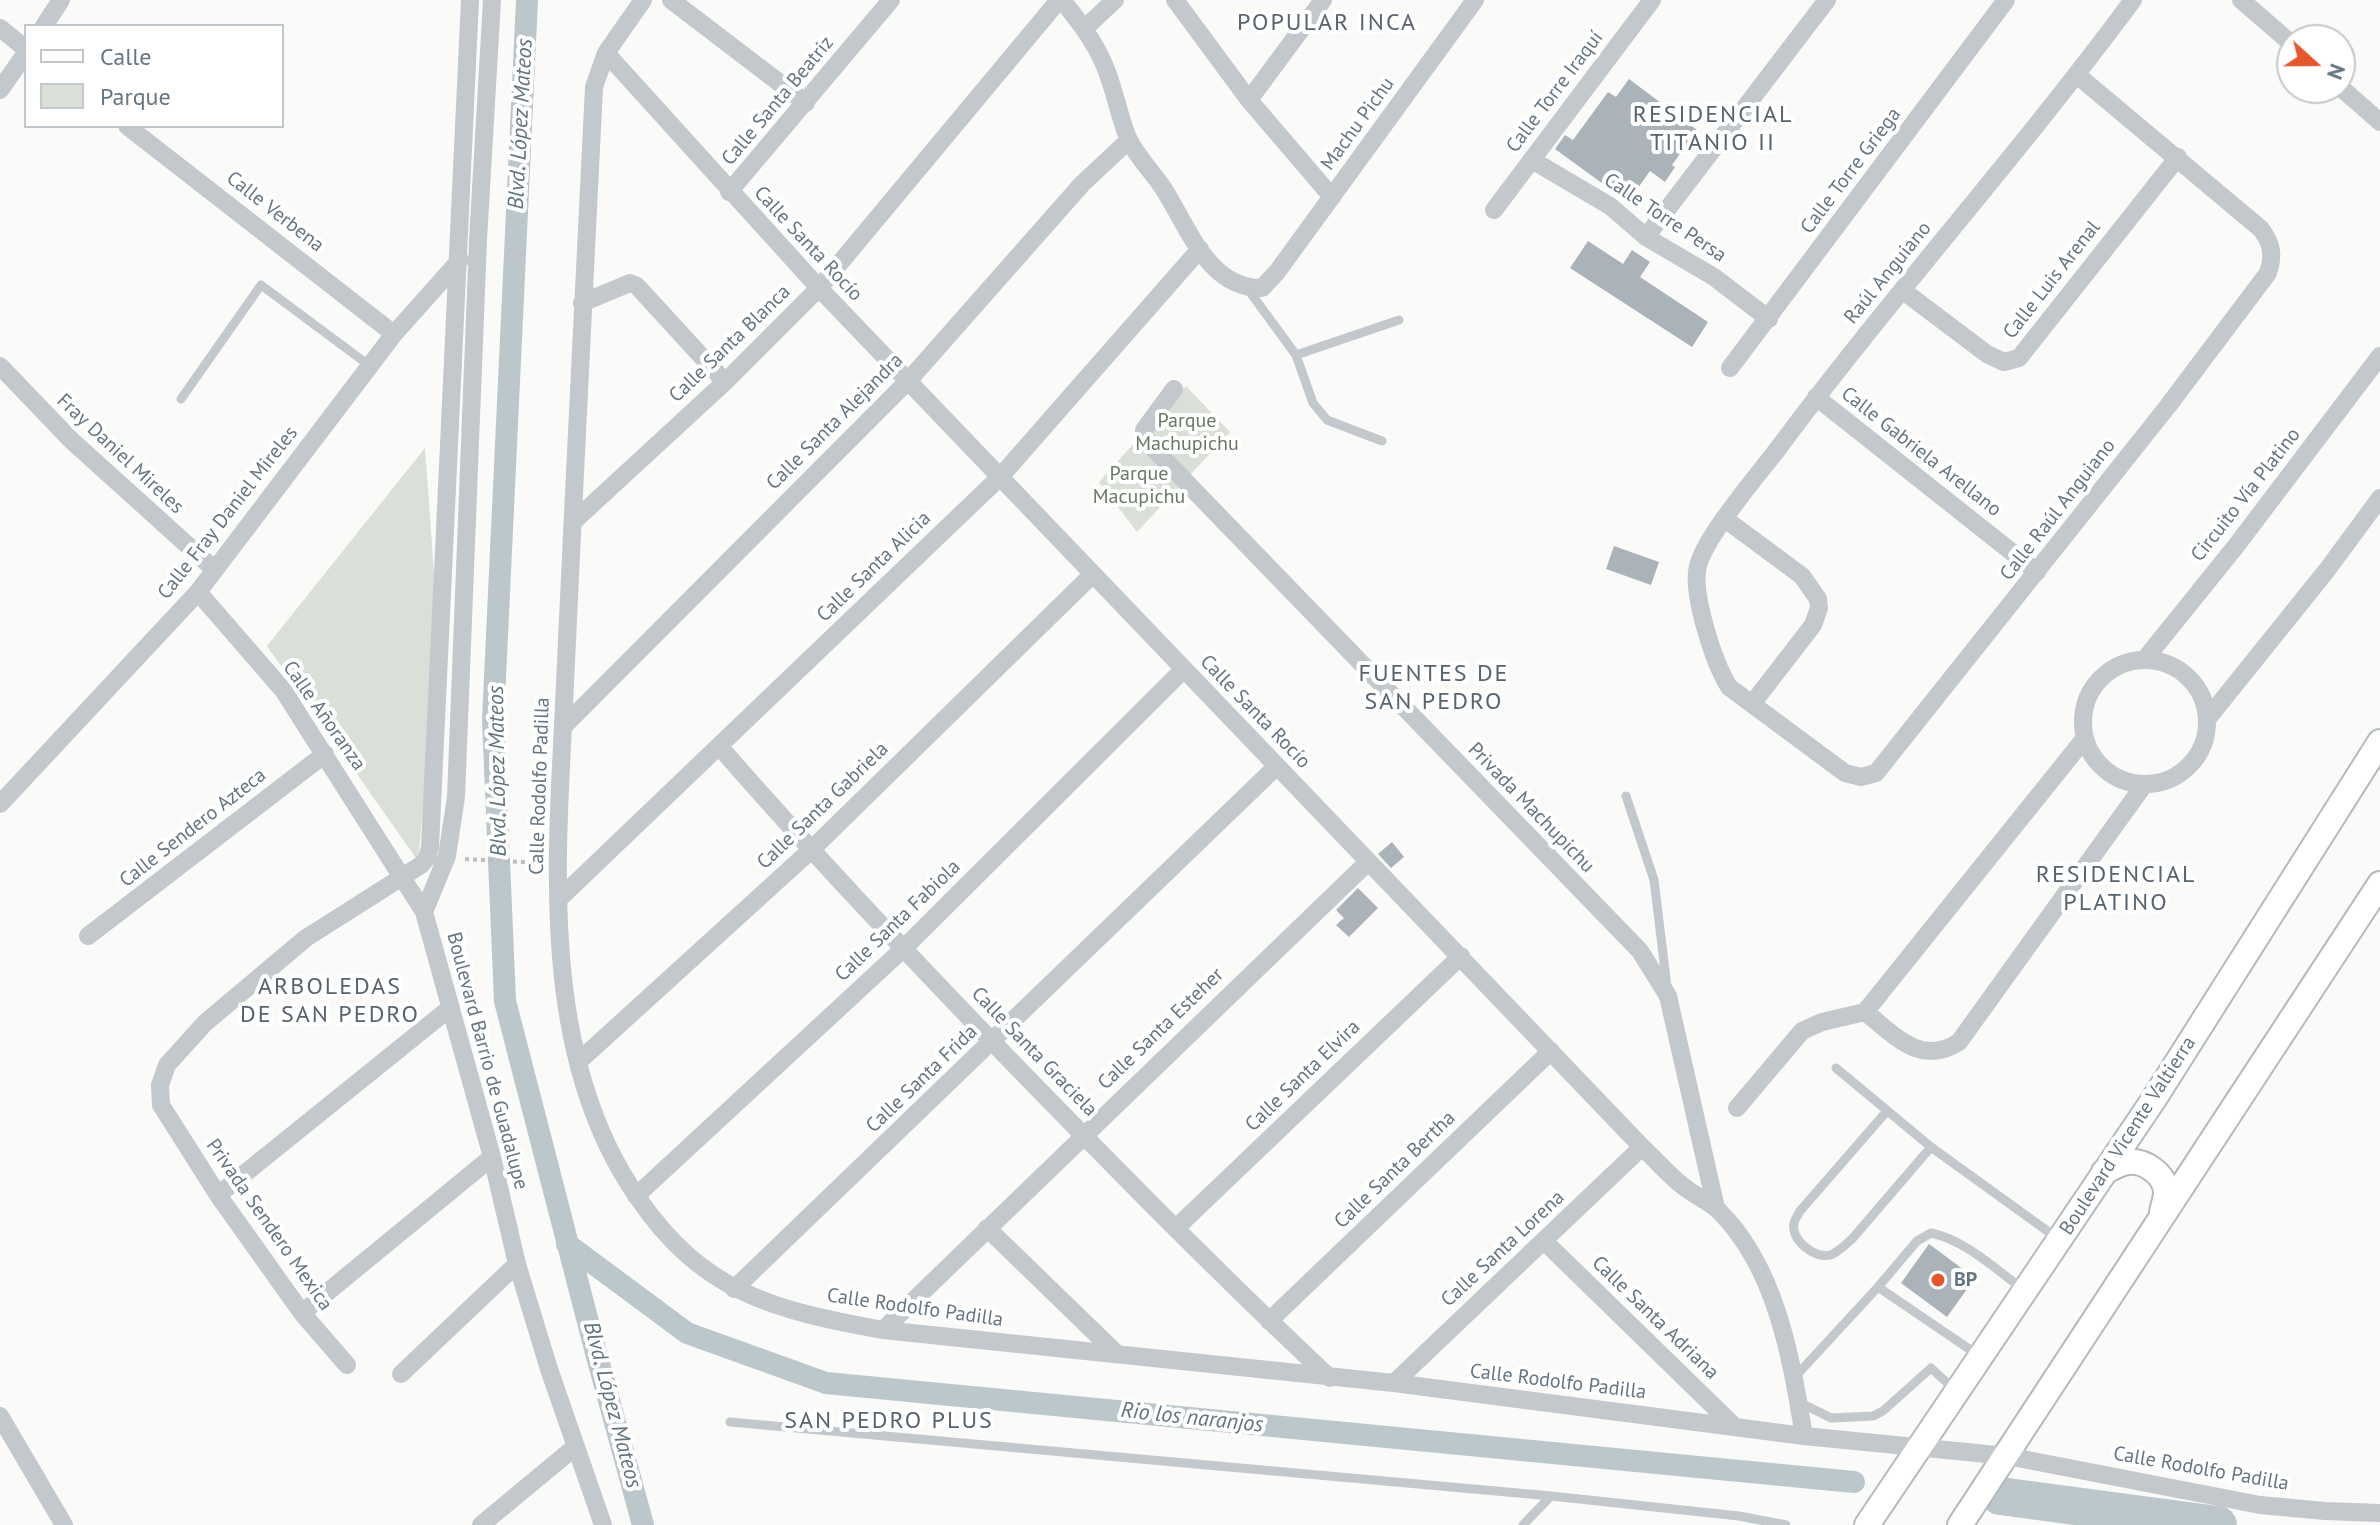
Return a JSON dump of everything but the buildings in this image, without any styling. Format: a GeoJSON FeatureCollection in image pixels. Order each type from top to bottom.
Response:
{"type":"FeatureCollection","features":[{"type":"Feature","properties":{"kind":"main road","name":"Boulevard Vicente Valtierra"},"geometry":{"type":"LineString","coordinates":[[1867,1525],[2154,1099],[2380,742]]}},
{"type":"Feature","properties":{"kind":"main road"},"geometry":{"type":"LineString","coordinates":[[1960,1525],[2380,884]]}},
{"type":"Feature","properties":{"kind":"main road"},"geometry":{"type":"LineString","coordinates":[[2104,1172],[2125,1162],[2139,1162],[2154,1170],[2163,1181],[2166,1192],[2161,1219]]}},
{"type":"Feature","properties":{"kind":"street"},"geometry":{"type":"LineString","coordinates":[[45,24],[61,0]]}},
{"type":"Feature","properties":{"kind":"street"},"geometry":{"type":"LineString","coordinates":[[401,875],[421,865],[430,847],[470,0]]}},
{"type":"Feature","properties":{"kind":"street"},"geometry":{"type":"LineString","coordinates":[[424,912],[447,856],[456,797],[478,240],[492,0]]}},
{"type":"Feature","properties":{"kind":"street"},"geometry":{"type":"LineString","coordinates":[[606,53],[643,0]]}},
{"type":"Feature","properties":{"kind":"street"},"geometry":{"type":"LineString","coordinates":[[671,0],[806,103]]}},
{"type":"Feature","properties":{"kind":"street"},"geometry":{"type":"LineString","coordinates":[[1061,0],[1084,29],[1103,61],[1129,140],[1211,266],[1229,280],[1247,288]]}},
{"type":"Feature","properties":{"kind":"street","name":"Calle Santa Blanca"},"geometry":{"type":"LineString","coordinates":[[573,522],[725,382],[819,288],[1061,0]]}},
{"type":"Feature","properties":{"kind":"street"},"geometry":{"type":"LineString","coordinates":[[1084,29],[1115,0]]}},
{"type":"Feature","properties":{"kind":"street"},"geometry":{"type":"LineString","coordinates":[[1175,0],[1249,100],[1332,197]]}},
{"type":"Feature","properties":{"kind":"street"},"geometry":{"type":"LineString","coordinates":[[1249,100],[1323,0]]}},
{"type":"Feature","properties":{"kind":"street","name":"Machu Pichu"},"geometry":{"type":"LineString","coordinates":[[1247,288],[1262,288],[1277,272],[1475,0]]}},
{"type":"Feature","properties":{"kind":"street","name":"Calle Torre Iraquí"},"geometry":{"type":"LineString","coordinates":[[1494,210],[1652,0]]}},
{"type":"Feature","properties":{"kind":"street"},"geometry":{"type":"LineString","coordinates":[[1646,237],[1827,0]]}},
{"type":"Feature","properties":{"kind":"street","name":"Calle Torre Griega"},"geometry":{"type":"LineString","coordinates":[[1730,368],[2006,0]]}},
{"type":"Feature","properties":{"kind":"street","name":"Raúl Anguiano"},"geometry":{"type":"LineString","coordinates":[[1695,584],[1698,564],[1706,546],[1816,397],[2077,75],[2133,0]]}},
{"type":"Feature","properties":{"kind":"street"},"geometry":{"type":"LineString","coordinates":[[2241,0],[2276,30]]}},
{"type":"Feature","properties":{"kind":"street","name":"Calle Santa Beatriz"},"geometry":{"type":"LineString","coordinates":[[729,192],[806,103],[885,2]]}},
{"type":"Feature","properties":{"kind":"street"},"geometry":{"type":"LineString","coordinates":[[0,28],[24,49]]}},
{"type":"Feature","properties":{"kind":"street","name":"Calle Santa Rocío"},"geometry":{"type":"LineString","coordinates":[[606,53],[729,192],[1183,670],[1642,1147],[1685,1188],[1716,1208],[1743,1240],[1765,1280],[1782,1330],[1804,1436]]}},
{"type":"Feature","properties":{"kind":"street","name":"Calle Rodolfo Padilla"},"geometry":{"type":"LineString","coordinates":[[606,53],[594,87],[558,809],[565,992],[578,1062],[604,1139],[636,1196],[659,1226],[711,1276],[734,1289],[816,1318],[883,1330],[1394,1383],[1804,1436],[2007,1456],[2260,1505],[2380,1513]]}},
{"type":"Feature","properties":{"kind":"street"},"geometry":{"type":"LineString","coordinates":[[0,90],[24,54]]}},
{"type":"Feature","properties":{"kind":"street","name":"Calle Raúl Anguiano"},"geometry":{"type":"LineString","coordinates":[[1695,584],[1718,670],[1729,687],[1845,773],[1861,777],[1876,773],[2168,406],[2268,273],[2271,246],[2261,229],[2077,75]]}},
{"type":"Feature","properties":{"kind":"street"},"geometry":{"type":"LineString","coordinates":[[2356,101],[2380,122]]}},
{"type":"Feature","properties":{"kind":"street","name":"Calle Verbena"},"geometry":{"type":"LineString","coordinates":[[130,128],[394,334]]}},
{"type":"Feature","properties":{"kind":"street","name":"Calle Santa Alejandra"},"geometry":{"type":"LineString","coordinates":[[563,727],[909,380],[1082,184],[1129,140]]}},
{"type":"Feature","properties":{"kind":"street","name":"Calle Luis Arenal"},"geometry":{"type":"LineString","coordinates":[[1902,290],[1987,354],[2004,362],[2019,358],[2178,157]]}},
{"type":"Feature","properties":{"kind":"street","name":"Calle Torre Persa"},"geometry":{"type":"LineString","coordinates":[[1532,160],[1610,206],[1646,237],[1714,277],[1769,319]]}},
{"type":"Feature","properties":{"kind":"street","name":"Calle Fray Daniel Mireles"},"geometry":{"type":"LineString","coordinates":[[0,804],[198,592],[394,334],[478,240]]}},
{"type":"Feature","properties":{"kind":"street","name":"Calle Santa Alicia"},"geometry":{"type":"LineString","coordinates":[[560,898],[1000,477],[1200,249]]}},
{"type":"Feature","properties":{"kind":"street"},"geometry":{"type":"LineString","coordinates":[[582,303],[630,283],[637,286],[725,382]]}},
{"type":"Feature","properties":{"kind":"street","name":"Circuito Vía Platino"},"geometry":{"type":"LineString","coordinates":[[2145,659],[2380,356]]}},
{"type":"Feature","properties":{"kind":"street","name":"Fray Daniel Mireles"},"geometry":{"type":"LineString","coordinates":[[4,379],[215,570]]}},
{"type":"Feature","properties":{"kind":"street","name":"Privada Machupichu"},"geometry":{"type":"LineString","coordinates":[[1174,389],[1144,430],[1145,438],[1153,448],[1640,951],[1668,996],[1716,1208]]}},
{"type":"Feature","properties":{"kind":"street","name":"Calle Gabriela Arellano"},"geometry":{"type":"LineString","coordinates":[[1816,397],[2037,572]]}},
{"type":"Feature","properties":{"kind":"street"},"geometry":{"type":"LineString","coordinates":[[2208,718],[2327,570],[2380,498]]}},
{"type":"Feature","properties":{"kind":"street"},"geometry":{"type":"LineString","coordinates":[[1725,519],[1802,576],[1818,599],[1819,608],[1813,625],[1752,704]]}},
{"type":"Feature","properties":{"kind":"street","name":"Calle Santa Gabriela"},"geometry":{"type":"LineString","coordinates":[[578,1062],[810,851],[1092,575]]}},
{"type":"Feature","properties":{"kind":"street","name":"Calle Añoranza"},"geometry":{"type":"LineString","coordinates":[[198,592],[283,690],[401,875]]}},
{"type":"Feature","properties":{"kind":"street"},"geometry":{"type":"LineString","coordinates":[[2145,659],[2164,662],[2181,670],[2204,699],[2208,718],[2207,735],[2191,766],[2162,783],[2144,785],[2128,783],[2100,767],[2085,738],[2083,719],[2087,700],[2096,684],[2110,671],[2127,662],[2145,659]]}},
{"type":"Feature","properties":{"kind":"street","name":"Calle Santa Fabiola"},"geometry":{"type":"LineString","coordinates":[[636,1196],[903,949],[1183,670]]}},
{"type":"Feature","properties":{"kind":"street"},"geometry":{"type":"LineString","coordinates":[[1737,1108],[1802,1031],[1822,1022],[1865,1012],[2085,738]]}},
{"type":"Feature","properties":{"kind":"street","name":"Calle Santa Graciela"},"geometry":{"type":"LineString","coordinates":[[719,746],[810,851],[903,949],[1083,1135],[1330,1378]]}},
{"type":"Feature","properties":{"kind":"street","name":"Calle Sendero Azteca"},"geometry":{"type":"LineString","coordinates":[[88,936],[325,754]]}},
{"type":"Feature","properties":{"kind":"street","name":"Calle Santa Frida"},"geometry":{"type":"LineString","coordinates":[[734,1289],[1277,766]]}},
{"type":"Feature","properties":{"kind":"street"},"geometry":{"type":"LineString","coordinates":[[1865,1012],[1919,1050],[1933,1053],[1945,1051],[1959,1042],[2144,785]]}},
{"type":"Feature","properties":{"kind":"street","name":"Calle Santa Esteher"},"geometry":{"type":"LineString","coordinates":[[883,1330],[1368,862]]}},
{"type":"Feature","properties":{"kind":"street","name":"Boulevard Barrio de Guadalupe"},"geometry":{"type":"LineString","coordinates":[[401,875],[424,912],[492,1157],[517,1264],[603,1525]]}},
{"type":"Feature","properties":{"kind":"street","name":"Privada Sendero Mexica"},"geometry":{"type":"LineString","coordinates":[[347,1365],[302,1313],[218,1195],[161,1105],[160,1085],[167,1065],[205,1023],[306,938],[401,875]]}},
{"type":"Feature","properties":{"kind":"street","name":"Calle Santa Elvira"},"geometry":{"type":"LineString","coordinates":[[1176,1228],[1461,956]]}},
{"type":"Feature","properties":{"kind":"street"},"geometry":{"type":"LineString","coordinates":[[218,1195],[450,1008]]}},
{"type":"Feature","properties":{"kind":"street","name":"Calle Santa Bertha"},"geometry":{"type":"LineString","coordinates":[[1269,1321],[1551,1051]]}},
{"type":"Feature","properties":{"kind":"street","name":"Calle Santa Lorena"},"geometry":{"type":"LineString","coordinates":[[1394,1383],[1642,1147]]}},
{"type":"Feature","properties":{"kind":"street"},"geometry":{"type":"LineString","coordinates":[[302,1313],[492,1157]]}},
{"type":"Feature","properties":{"kind":"street"},"geometry":{"type":"LineString","coordinates":[[987,1228],[1117,1354]]}},
{"type":"Feature","properties":{"kind":"street","name":"Calle Santa Adriana"},"geometry":{"type":"LineString","coordinates":[[1544,1241],[1735,1427]]}},
{"type":"Feature","properties":{"kind":"street"},"geometry":{"type":"LineString","coordinates":[[401,1374],[517,1264]]}},
{"type":"Feature","properties":{"kind":"street"},"geometry":{"type":"LineString","coordinates":[[0,1416],[64,1525]]}},
{"type":"Feature","properties":{"kind":"street"},"geometry":{"type":"LineString","coordinates":[[481,1525],[575,1447]]}},
{"type":"Feature","properties":{"kind":"lane"},"geometry":{"type":"LineString","coordinates":[[181,399],[261,285],[370,366]]}},
{"type":"Feature","properties":{"kind":"lane"},"geometry":{"type":"LineString","coordinates":[[1247,288],[1296,355],[1313,403],[1327,420],[1382,441]]}},
{"type":"Feature","properties":{"kind":"lane"},"geometry":{"type":"LineString","coordinates":[[1296,355],[1399,320]]}},
{"type":"Feature","properties":{"kind":"lane"},"geometry":{"type":"LineString","coordinates":[[1626,796],[1654,880],[1668,996]]}},
{"type":"Feature","properties":{"kind":"lane"},"geometry":{"type":"LineString","coordinates":[[1836,1068],[1931,1147],[2059,1240]]}},
{"type":"Feature","properties":{"kind":"lane"},"geometry":{"type":"LineString","coordinates":[[1887,1111],[1800,1211],[1793,1225],[1795,1237],[1804,1245],[1815,1254],[1829,1255],[1840,1249],[1931,1147]]}},
{"type":"Feature","properties":{"kind":"lane"},"geometry":{"type":"LineString","coordinates":[[1794,1378],[1917,1241],[1931,1233],[1963,1246],[2025,1291]]}},
{"type":"Feature","properties":{"kind":"lane"},"geometry":{"type":"LineString","coordinates":[[1878,1287],[1981,1357]]}},
{"type":"Feature","properties":{"kind":"lane"},"geometry":{"type":"LineString","coordinates":[[1798,1401],[1831,1418],[1873,1416],[1883,1411],[1931,1368],[1957,1392]]}},
{"type":"Feature","properties":{"kind":"lane"},"geometry":{"type":"LineString","coordinates":[[730,1422],[1551,1496],[1739,1516],[1786,1525]]}},
{"type":"Feature","properties":{"kind":"lane"},"geometry":{"type":"LineString","coordinates":[[1523,1525],[1551,1496]]}},
{"type":"Feature","properties":{"kind":"path"},"geometry":{"type":"LineString","coordinates":[[471,860],[533,863]]}},
{"type":"Feature","properties":{"kind":"green space"},"geometry":{"type":"Polygon","coordinates":[[[1186,386],[1230,432],[1137,532],[1099,482],[1186,386]]]}},
{"type":"Feature","properties":{"kind":"green space"},"geometry":{"type":"Polygon","coordinates":[[[425,448],[439,643],[418,861],[267,646],[425,448]]]}},
{"type":"Feature","properties":{"kind":"waterway","name":"Blvd. López Mateos"},"geometry":{"type":"LineString","coordinates":[[527,0],[493,720],[505,1001],[643,1525]]}},
{"type":"Feature","properties":{"kind":"waterway","name":"Rio los naranjos"},"geometry":{"type":"LineString","coordinates":[[567,1244],[687,1333],[826,1383],[1854,1482]]}},
{"type":"Feature","properties":{"kind":"waterway"},"geometry":{"type":"LineString","coordinates":[[2000,1496],[2218,1525]]}},
{"type":"Feature","properties":{"kind":"place","name":"BP"},"geometry":{"type":"Point","coordinates":[1938,1280]}},
{"type":"Feature","properties":{"kind":"district","name":"POPULAR INCA"},"geometry":{"type":"Point","coordinates":[1327,23]}},
{"type":"Feature","properties":{"kind":"district","name":"RESIDENCIAL TITANIO II"},"geometry":{"type":"Point","coordinates":[1713,129]}},
{"type":"Feature","properties":{"kind":"district","name":"FUENTES DE SAN PEDRO"},"geometry":{"type":"Point","coordinates":[1434,688]}},
{"type":"Feature","properties":{"kind":"district","name":"RESIDENCIAL PLATINO"},"geometry":{"type":"Point","coordinates":[2116,889]}},
{"type":"Feature","properties":{"kind":"district","name":"ARBOLEDAS DE SAN PEDRO"},"geometry":{"type":"Point","coordinates":[330,1001]}},
{"type":"Feature","properties":{"kind":"district","name":"SAN PEDRO PLUS"},"geometry":{"type":"Point","coordinates":[889,1421]}},
{"type":"Feature","properties":{"kind":"park label","name":"Parque Machupichu"},"geometry":{"type":"Point","coordinates":[1187,432]}},
{"type":"Feature","properties":{"kind":"park label","name":"Parque Macupichu"},"geometry":{"type":"Point","coordinates":[1139,486]}}]}
